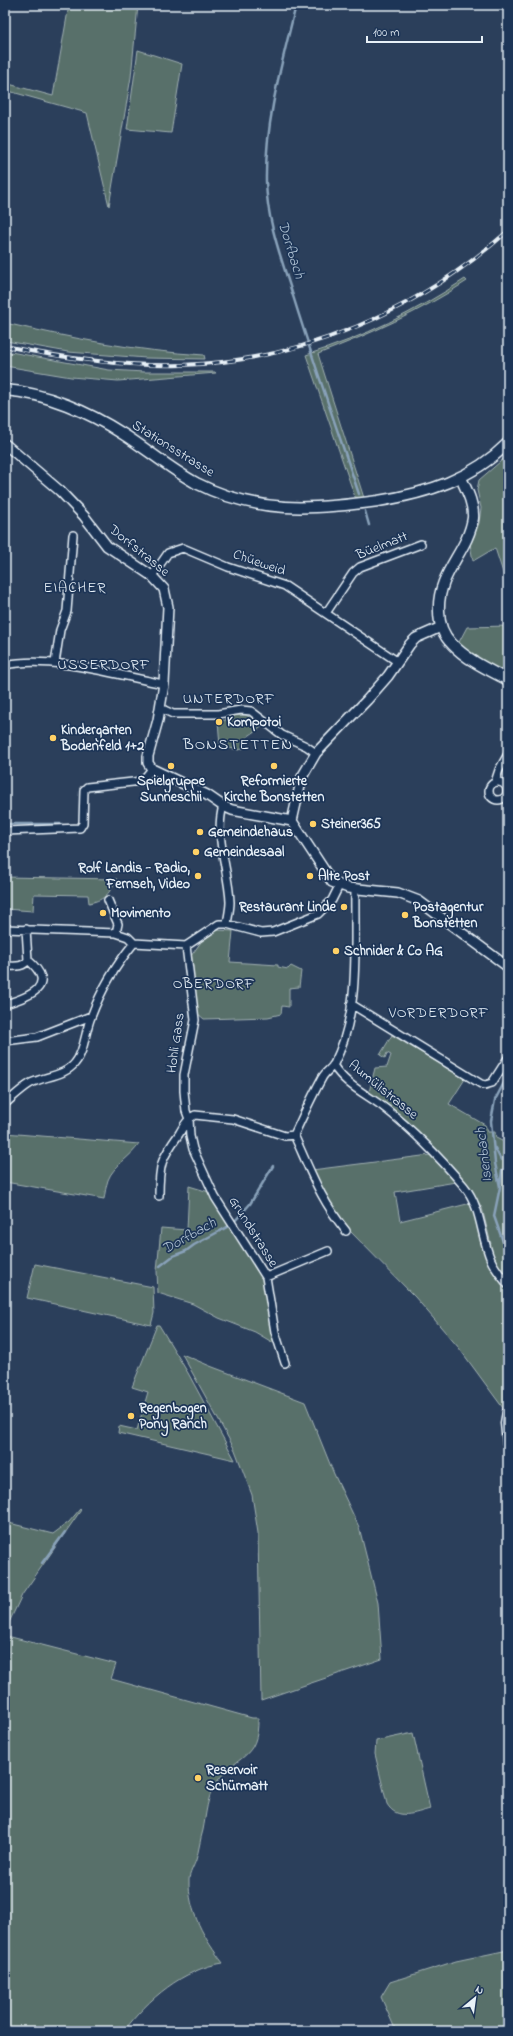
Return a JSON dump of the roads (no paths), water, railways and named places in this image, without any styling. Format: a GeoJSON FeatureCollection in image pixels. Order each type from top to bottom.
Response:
{"type":"FeatureCollection","features":[{"type":"Feature","properties":{"kind":"main road","name":"Stationsstrasse"},"geometry":{"type":"LineString","coordinates":[[5,390],[20,392],[51,400],[100,421],[195,482],[225,495],[256,504],[288,509],[322,508],[361,503],[431,490],[461,478],[490,460],[508,443]]}},
{"type":"Feature","properties":{"kind":"main road"},"geometry":{"type":"LineString","coordinates":[[461,478],[470,497],[473,518],[470,530],[440,590],[438,605],[441,626],[452,645],[465,656],[508,680]]}},
{"type":"Feature","properties":{"kind":"main road"},"geometry":{"type":"LineString","coordinates":[[508,1412],[506,1423],[508,1443]]}},
{"type":"Feature","properties":{"kind":"street","name":"Dorfstrasse"},"geometry":{"type":"LineString","coordinates":[[5,444],[60,491],[84,516],[107,546],[152,576],[164,589],[168,608],[164,684],[158,720],[148,756],[148,763],[152,769]]}},
{"type":"Feature","properties":{"kind":"street"},"geometry":{"type":"LineString","coordinates":[[55,663],[60,630],[67,611],[73,534]]}},
{"type":"Feature","properties":{"kind":"street","name":"Büelmatt"},"geometry":{"type":"LineString","coordinates":[[326,613],[353,573],[360,567],[421,544]]}},
{"type":"Feature","properties":{"kind":"street","name":"Chüeweid"},"geometry":{"type":"LineString","coordinates":[[152,576],[168,553],[183,548],[228,567],[280,583],[398,662]]}},
{"type":"Feature","properties":{"kind":"street"},"geometry":{"type":"LineString","coordinates":[[441,626],[416,638],[367,700],[316,753],[302,777],[292,821],[326,876],[339,886],[398,893],[419,901],[508,968]]}},
{"type":"Feature","properties":{"kind":"street"},"geometry":{"type":"LineString","coordinates":[[5,665],[21,662],[55,663],[164,684]]}},
{"type":"Feature","properties":{"kind":"street"},"geometry":{"type":"LineString","coordinates":[[160,708],[173,714],[218,714],[241,710],[251,711],[282,735],[306,746],[316,753]]}},
{"type":"Feature","properties":{"kind":"street"},"geometry":{"type":"LineString","coordinates":[[158,720],[173,714]]}},
{"type":"Feature","properties":{"kind":"street"},"geometry":{"type":"LineString","coordinates":[[496,782],[499,770],[508,754]]}},
{"type":"Feature","properties":{"kind":"street"},"geometry":{"type":"LineString","coordinates":[[5,831],[80,828],[83,823],[84,790],[86,787],[142,781],[152,769],[207,795],[223,806],[248,814],[292,821]]}},
{"type":"Feature","properties":{"kind":"street"},"geometry":{"type":"LineString","coordinates":[[223,806],[220,817],[220,830],[230,904],[227,924]]}},
{"type":"Feature","properties":{"kind":"street"},"geometry":{"type":"LineString","coordinates":[[5,929],[116,933],[128,937],[134,943],[186,946],[219,924],[227,924],[246,930],[273,932],[318,914],[332,900],[339,886]]}},
{"type":"Feature","properties":{"kind":"street","name":"Aumülistrasse"},"geometry":{"type":"LineString","coordinates":[[355,889],[356,920],[351,1004],[347,1026],[333,1065],[340,1076],[350,1085],[385,1108],[407,1126],[470,1193],[479,1212],[490,1260],[508,1285]]}},
{"type":"Feature","properties":{"kind":"street"},"geometry":{"type":"LineString","coordinates":[[108,900],[118,924],[116,933]]}},
{"type":"Feature","properties":{"kind":"street"},"geometry":{"type":"LineString","coordinates":[[5,966],[20,966],[26,964],[28,960],[26,929]]}},
{"type":"Feature","properties":{"kind":"street"},"geometry":{"type":"LineString","coordinates":[[5,1104],[32,1083],[66,1070],[75,1063],[79,1056],[91,1016],[116,967],[134,943]]}},
{"type":"Feature","properties":{"kind":"street","name":"Hohli Gass"},"geometry":{"type":"LineString","coordinates":[[186,946],[195,1020],[184,1075],[186,1111],[189,1119]]}},
{"type":"Feature","properties":{"kind":"street"},"geometry":{"type":"LineString","coordinates":[[5,1004],[36,992],[40,984],[39,970],[28,960]]}},
{"type":"Feature","properties":{"kind":"street"},"geometry":{"type":"LineString","coordinates":[[351,1004],[481,1084],[485,1085],[492,1083],[508,1058]]}},
{"type":"Feature","properties":{"kind":"street"},"geometry":{"type":"LineString","coordinates":[[5,1041],[37,1038],[91,1016]]}},
{"type":"Feature","properties":{"kind":"street"},"geometry":{"type":"LineString","coordinates":[[333,1065],[323,1076],[294,1135],[318,1190],[330,1210],[346,1231]]}},
{"type":"Feature","properties":{"kind":"street"},"geometry":{"type":"LineString","coordinates":[[159,1196],[162,1159],[189,1119],[196,1115],[218,1116],[249,1123],[285,1136],[294,1135]]}},
{"type":"Feature","properties":{"kind":"street","name":"Grundstrasse"},"geometry":{"type":"LineString","coordinates":[[189,1119],[190,1136],[193,1149],[215,1197],[266,1276],[275,1332],[285,1362]]}},
{"type":"Feature","properties":{"kind":"street"},"geometry":{"type":"LineString","coordinates":[[266,1276],[328,1251]]}},
{"type":"Feature","properties":{"kind":"waterway","name":"Dorfbach"},"geometry":{"type":"LineString","coordinates":[[296,5],[271,114],[266,159],[267,196],[272,226],[280,255],[359,494]]}},
{"type":"Feature","properties":{"kind":"waterway","name":"Dorfbach"},"geometry":{"type":"LineString","coordinates":[[365,511],[369,525]]}},
{"type":"Feature","properties":{"kind":"waterway"},"geometry":{"type":"LineString","coordinates":[[5,824],[62,824]]}},
{"type":"Feature","properties":{"kind":"waterway","name":"Isenbach"},"geometry":{"type":"LineString","coordinates":[[508,1075],[495,1100],[491,1121],[495,1163],[500,1187],[494,1216],[508,1256]]}},
{"type":"Feature","properties":{"kind":"waterway","name":"Isenbach"},"geometry":{"type":"LineString","coordinates":[[495,1148],[501,1160]]}},
{"type":"Feature","properties":{"kind":"waterway","name":"Dorfbach"},"geometry":{"type":"LineString","coordinates":[[234,1222],[250,1204],[273,1166]]}},
{"type":"Feature","properties":{"kind":"waterway","name":"Isenbach"},"geometry":{"type":"LineString","coordinates":[[500,1186],[502,1170]]}},
{"type":"Feature","properties":{"kind":"waterway","name":"Dorfbach"},"geometry":{"type":"LineString","coordinates":[[160,1266],[173,1256],[186,1251],[229,1226]]}},
{"type":"Feature","properties":{"kind":"waterway","name":"Dorfbach"},"geometry":{"type":"LineString","coordinates":[[42,1563],[65,1532]]}},
{"type":"Feature","properties":{"kind":"railway"},"geometry":{"type":"LineString","coordinates":[[5,346],[93,361],[138,365],[182,365],[227,361],[271,354],[315,342],[357,326],[397,308],[436,285],[473,260],[508,231]]}},
{"type":"Feature","properties":{"kind":"place","name":"Kompotoi"},"geometry":{"type":"Point","coordinates":[219,722]}},
{"type":"Feature","properties":{"kind":"place","name":"Kindergarten Bodenfeld 1+2"},"geometry":{"type":"Point","coordinates":[53,738]}},
{"type":"Feature","properties":{"kind":"place","name":"Spielgruppe Sunneschii"},"geometry":{"type":"Point","coordinates":[171,766]}},
{"type":"Feature","properties":{"kind":"place","name":"Reformierte Kirche Bonstetten"},"geometry":{"type":"Point","coordinates":[274,766]}},
{"type":"Feature","properties":{"kind":"place","name":"Steiner365"},"geometry":{"type":"Point","coordinates":[313,824]}},
{"type":"Feature","properties":{"kind":"place","name":"Gemeindehaus"},"geometry":{"type":"Point","coordinates":[200,832]}},
{"type":"Feature","properties":{"kind":"place","name":"Gemeindesaal"},"geometry":{"type":"Point","coordinates":[196,852]}},
{"type":"Feature","properties":{"kind":"place","name":"Rolf Landis - Radio, Fernseh, Video"},"geometry":{"type":"Point","coordinates":[198,876]}},
{"type":"Feature","properties":{"kind":"place","name":"Alte Post"},"geometry":{"type":"Point","coordinates":[310,876]}},
{"type":"Feature","properties":{"kind":"place","name":"Restaurant Linde"},"geometry":{"type":"Point","coordinates":[344,907]}},
{"type":"Feature","properties":{"kind":"place","name":"Movimento"},"geometry":{"type":"Point","coordinates":[103,913]}},
{"type":"Feature","properties":{"kind":"place","name":"Postagentur Bonstetten"},"geometry":{"type":"Point","coordinates":[405,915]}},
{"type":"Feature","properties":{"kind":"place","name":"Schnider & Co AG"},"geometry":{"type":"Point","coordinates":[336,951]}},
{"type":"Feature","properties":{"kind":"place","name":"Regenbogen Pony Ranch"},"geometry":{"type":"Point","coordinates":[131,1416]}},
{"type":"Feature","properties":{"kind":"place","name":"Reservoir Schürmatt"},"geometry":{"type":"Point","coordinates":[198,1778]}},
{"type":"Feature","properties":{"kind":"district","name":"EIACHER"},"geometry":{"type":"Point","coordinates":[75,588]}},
{"type":"Feature","properties":{"kind":"district","name":"USSERDORF"},"geometry":{"type":"Point","coordinates":[104,665]}},
{"type":"Feature","properties":{"kind":"district","name":"UNTERDORF"},"geometry":{"type":"Point","coordinates":[229,699]}},
{"type":"Feature","properties":{"kind":"district","name":"BONSTETTEN"},"geometry":{"type":"Point","coordinates":[238,745]}},
{"type":"Feature","properties":{"kind":"district","name":"OBERDORF"},"geometry":{"type":"Point","coordinates":[214,984]}},
{"type":"Feature","properties":{"kind":"district","name":"VORDERDORF"},"geometry":{"type":"Point","coordinates":[439,1013]}}]}
